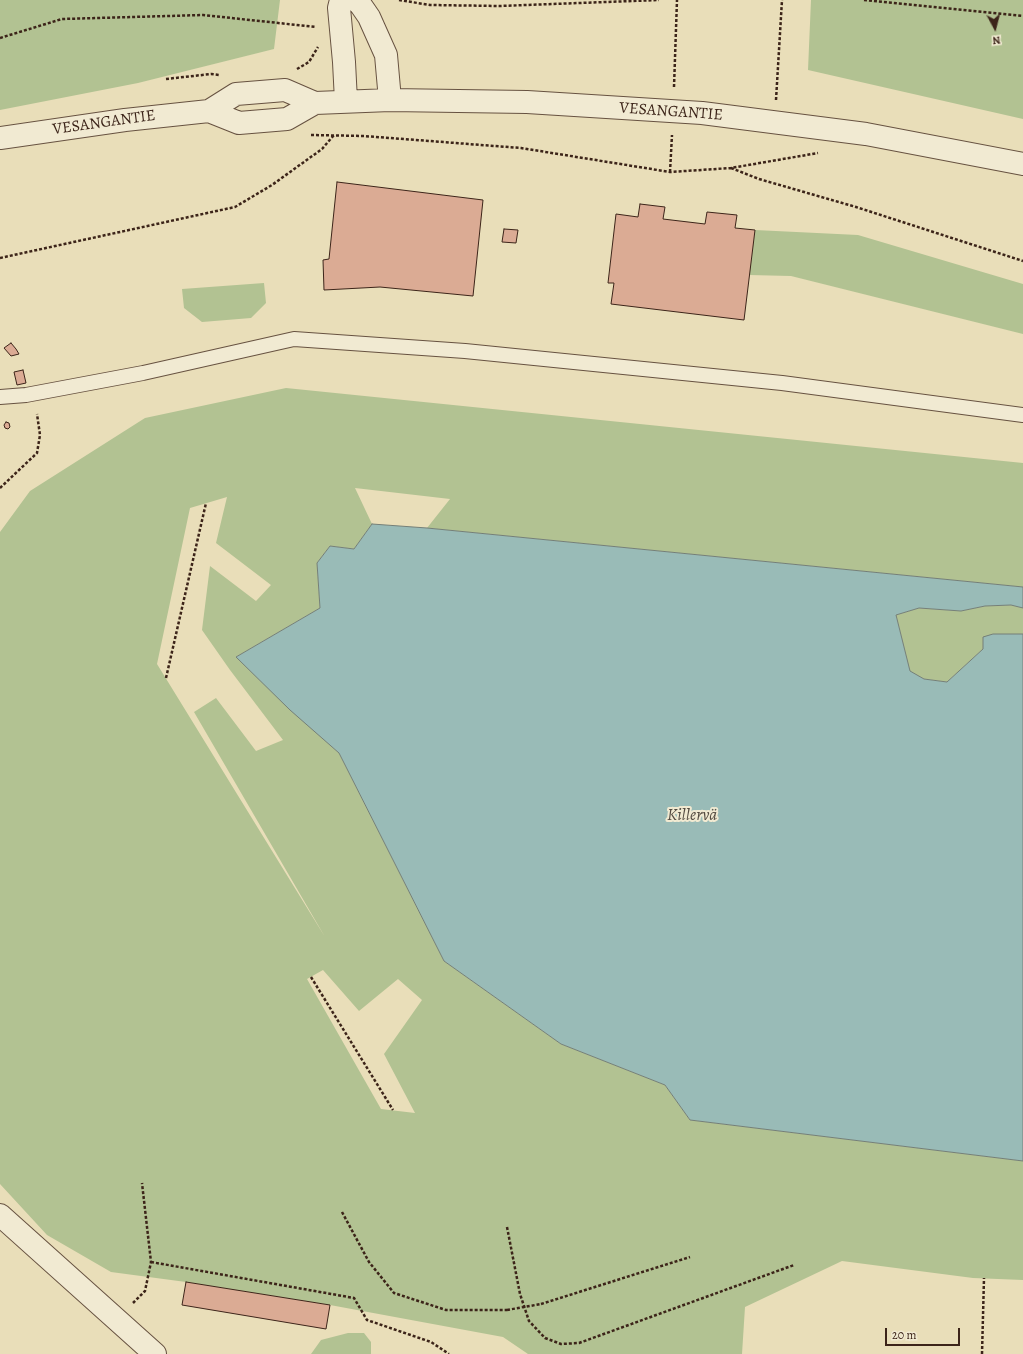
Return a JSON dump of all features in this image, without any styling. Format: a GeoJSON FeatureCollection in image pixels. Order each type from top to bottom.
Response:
{"type":"FeatureCollection","features":[{"type":"Feature","properties":{"kind":"street"},"geometry":{"type":"LineString","coordinates":[[341,0],[339,8],[346,101]]}},
{"type":"Feature","properties":{"kind":"street"},"geometry":{"type":"LineString","coordinates":[[355,0],[360,4],[369,17],[386,55],[390,100]]}},
{"type":"Feature","properties":{"kind":"street","name":"VESANGANTIE"},"geometry":{"type":"LineString","coordinates":[[0,138],[117,121],[209,111],[236,94],[285,90],[315,103]]}},
{"type":"Feature","properties":{"kind":"street","name":"VESANGANTIE"},"geometry":{"type":"LineString","coordinates":[[209,111],[239,122],[287,119],[315,103],[390,100],[527,102],[702,113],[866,134],[1023,164]]}},
{"type":"Feature","properties":{"kind":"street"},"geometry":{"type":"LineString","coordinates":[[0,1215],[155,1354]]}},
{"type":"Feature","properties":{"kind":"lane"},"geometry":{"type":"LineString","coordinates":[[0,397],[34,394],[150,371],[294,339],[465,351],[766,382],[1023,415]]}},
{"type":"Feature","properties":{"kind":"path"},"geometry":{"type":"LineString","coordinates":[[399,0],[430,5],[500,6],[659,0]]}},
{"type":"Feature","properties":{"kind":"path"},"geometry":{"type":"LineString","coordinates":[[674,88],[677,0]]}},
{"type":"Feature","properties":{"kind":"path"},"geometry":{"type":"LineString","coordinates":[[774,122],[782,0]]}},
{"type":"Feature","properties":{"kind":"path"},"geometry":{"type":"LineString","coordinates":[[864,0],[1023,16]]}},
{"type":"Feature","properties":{"kind":"path"},"geometry":{"type":"LineString","coordinates":[[0,38],[62,19],[203,15],[320,27],[341,23]]}},
{"type":"Feature","properties":{"kind":"path"},"geometry":{"type":"LineString","coordinates":[[296,70],[309,62],[318,46]]}},
{"type":"Feature","properties":{"kind":"path"},"geometry":{"type":"LineString","coordinates":[[166,79],[211,74],[225,75]]}},
{"type":"Feature","properties":{"kind":"path"},"geometry":{"type":"LineString","coordinates":[[304,135],[334,135],[521,148],[670,172],[731,168],[821,153]]}},
{"type":"Feature","properties":{"kind":"path"},"geometry":{"type":"LineString","coordinates":[[0,258],[235,207],[272,185],[322,149],[334,135]]}},
{"type":"Feature","properties":{"kind":"path"},"geometry":{"type":"LineString","coordinates":[[670,172],[672,135]]}},
{"type":"Feature","properties":{"kind":"path"},"geometry":{"type":"LineString","coordinates":[[731,168],[758,179],[856,207],[1023,261]]}},
{"type":"Feature","properties":{"kind":"path"},"geometry":{"type":"LineString","coordinates":[[0,488],[37,453],[40,435],[34,394]]}},
{"type":"Feature","properties":{"kind":"path"},"geometry":{"type":"LineString","coordinates":[[166,678],[206,503]]}},
{"type":"Feature","properties":{"kind":"path"},"geometry":{"type":"LineString","coordinates":[[311,977],[393,1110]]}},
{"type":"Feature","properties":{"kind":"path"},"geometry":{"type":"LineString","coordinates":[[116,1319],[145,1291],[151,1262],[142,1183]]}},
{"type":"Feature","properties":{"kind":"path"},"geometry":{"type":"LineString","coordinates":[[342,1212],[369,1262],[394,1293],[446,1310],[507,1310],[541,1304],[690,1257]]}},
{"type":"Feature","properties":{"kind":"path"},"geometry":{"type":"LineString","coordinates":[[507,1227],[520,1294],[529,1321],[545,1338],[561,1344],[579,1343],[794,1265]]}},
{"type":"Feature","properties":{"kind":"path"},"geometry":{"type":"LineString","coordinates":[[151,1262],[354,1298],[367,1320],[431,1342],[449,1354]]}},
{"type":"Feature","properties":{"kind":"path"},"geometry":{"type":"LineString","coordinates":[[982,1354],[984,1278]]}},
{"type":"Feature","properties":{"kind":"green space"},"geometry":{"type":"Polygon","coordinates":[[[0,0],[280,0],[274,49],[138,83],[0,110],[0,0]]]}},
{"type":"Feature","properties":{"kind":"green space"},"geometry":{"type":"Polygon","coordinates":[[[811,0],[1023,0],[1023,119],[808,70],[811,0]]]}},
{"type":"Feature","properties":{"kind":"green space"},"geometry":{"type":"Polygon","coordinates":[[[755,230],[858,235],[1023,284],[1023,334],[791,276],[749,275],[755,230]]]}},
{"type":"Feature","properties":{"kind":"green space"},"geometry":{"type":"Polygon","coordinates":[[[264,283],[266,303],[251,318],[202,322],[184,308],[182,289],[264,283]]]}},
{"type":"Feature","properties":{"kind":"green space"},"geometry":{"type":"Polygon","coordinates":[[[286,388],[1023,463],[1023,587],[427,528],[450,499],[355,488],[372,524],[354,549],[330,546],[317,563],[320,608],[236,657],[339,753],[444,961],[561,1044],[665,1085],[690,1120],[1023,1161],[1023,1280],[973,1278],[842,1261],[745,1307],[742,1354],[528,1354],[503,1337],[330,1305],[186,1282],[111,1272],[47,1235],[0,1184],[0,532],[30,491],[145,418],[286,388]],[[227,497],[190,508],[157,664],[325,937],[194,712],[216,698],[256,751],[283,740],[202,630],[210,566],[256,601],[271,585],[216,543],[227,497]],[[323,970],[307,979],[381,1109],[415,1113],[384,1054],[422,1000],[398,979],[359,1011],[323,970]]]}},
{"type":"Feature","properties":{"kind":"green space"},"geometry":{"type":"Polygon","coordinates":[[[1011,605],[1023,608],[1023,634],[993,634],[983,649],[947,682],[924,679],[910,672],[896,615],[919,608],[961,611],[985,606],[1011,605]]]}},
{"type":"Feature","properties":{"kind":"green space"},"geometry":{"type":"Polygon","coordinates":[[[348,1333],[364,1333],[371,1342],[371,1354],[311,1354],[321,1340],[348,1333]]]}},
{"type":"Feature","properties":{"kind":"water","name":"Killervä"},"geometry":{"type":"Polygon","coordinates":[[[372,524],[427,528],[1023,587],[1023,608],[1011,605],[985,606],[961,611],[919,608],[896,615],[910,671],[924,679],[947,682],[983,649],[983,637],[993,634],[1023,634],[1023,1161],[690,1120],[665,1085],[561,1044],[444,961],[339,753],[290,710],[236,657],[320,608],[317,563],[330,546],[354,549],[372,524]]]}},
{"type":"Feature","properties":{"kind":"building"},"geometry":{"type":"Polygon","coordinates":[[[337,182],[483,200],[473,296],[380,287],[324,290],[323,260],[329,259],[337,182]]]}},
{"type":"Feature","properties":{"kind":"building"},"geometry":{"type":"Polygon","coordinates":[[[640,204],[665,207],[663,219],[705,224],[707,212],[737,215],[735,228],[755,230],[744,320],[611,304],[614,283],[608,283],[616,214],[638,217],[640,204]]]}},
{"type":"Feature","properties":{"kind":"building"},"geometry":{"type":"Polygon","coordinates":[[[504,229],[518,230],[516,243],[502,242],[504,229]]]}},
{"type":"Feature","properties":{"kind":"building"},"geometry":{"type":"Polygon","coordinates":[[[11,343],[19,354],[11,356],[4,348],[11,343]]]}},
{"type":"Feature","properties":{"kind":"building"},"geometry":{"type":"Polygon","coordinates":[[[23,370],[26,383],[17,385],[14,372],[23,370]]]}},
{"type":"Feature","properties":{"kind":"building"},"geometry":{"type":"Polygon","coordinates":[[[6,422],[9,423],[10,427],[8,429],[5,428],[4,425],[6,422]]]}},
{"type":"Feature","properties":{"kind":"building"},"geometry":{"type":"Polygon","coordinates":[[[186,1282],[330,1305],[326,1329],[182,1305],[186,1282]]]}}]}
